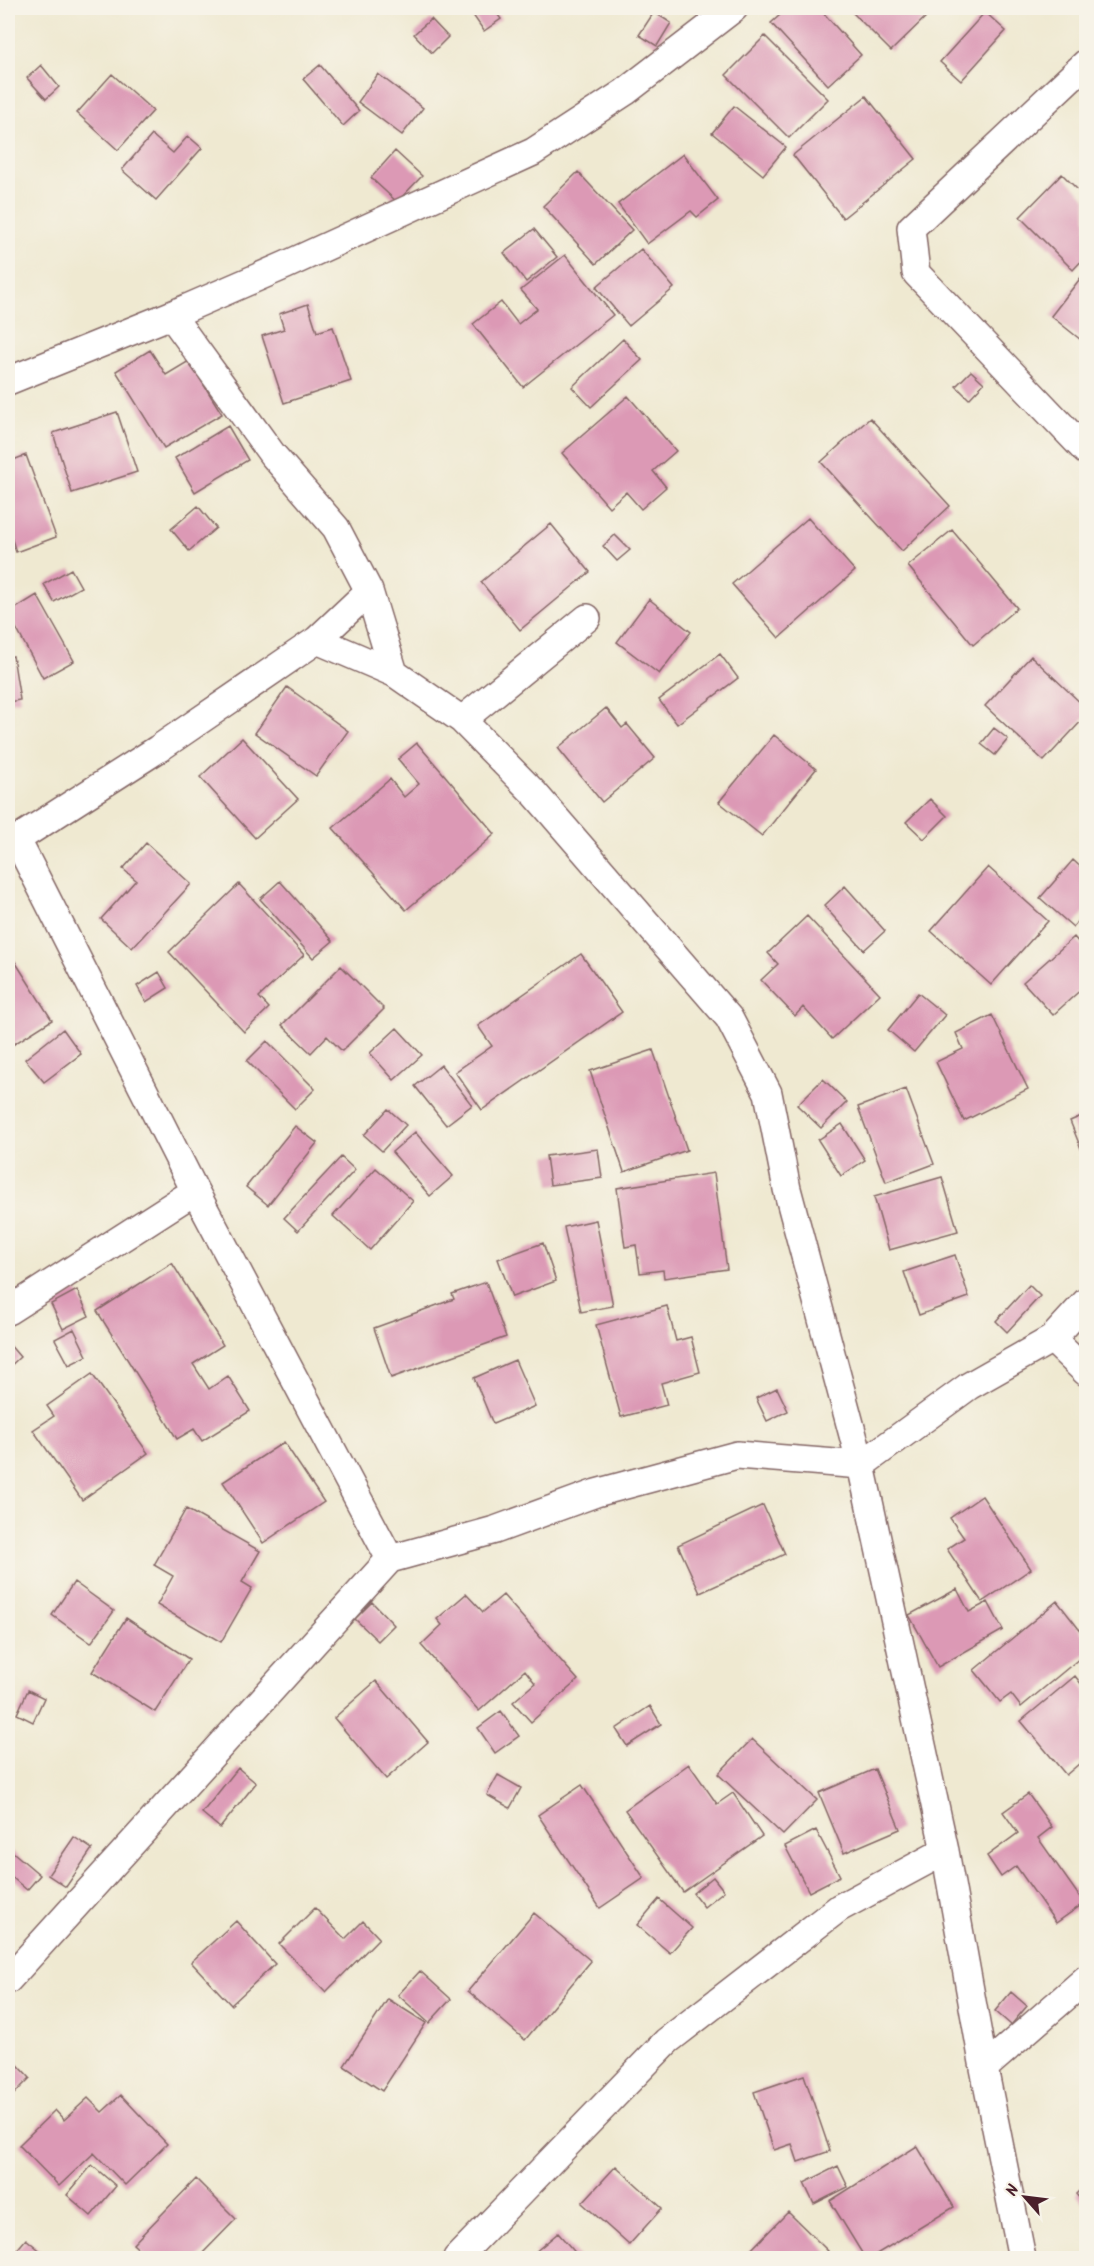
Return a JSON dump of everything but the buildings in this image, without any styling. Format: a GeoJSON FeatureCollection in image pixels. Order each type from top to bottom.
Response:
{"type":"FeatureCollection","features":[{"type":"Feature","properties":{"kind":"street"},"geometry":{"type":"LineString","coordinates":[[8,381],[171,315],[286,265],[533,152],[625,92],[734,8]]}},
{"type":"Feature","properties":{"kind":"street"},"geometry":{"type":"LineString","coordinates":[[1086,63],[911,228],[916,273],[1086,451]]}},
{"type":"Feature","properties":{"kind":"street"},"geometry":{"type":"LineString","coordinates":[[171,315],[272,454],[336,528],[369,591],[394,673]]}},
{"type":"Feature","properties":{"kind":"street"},"geometry":{"type":"LineString","coordinates":[[369,591],[317,640],[158,749],[12,842],[390,1559]]}},
{"type":"Feature","properties":{"kind":"street"},"geometry":{"type":"LineString","coordinates":[[462,720],[587,618]]}},
{"type":"Feature","properties":{"kind":"street"},"geometry":{"type":"LineString","coordinates":[[317,640],[394,673],[462,720],[535,794],[729,1018],[768,1093],[787,1189],[861,1465],[945,1851],[984,2068],[1022,2259]]}},
{"type":"Feature","properties":{"kind":"street"},"geometry":{"type":"LineString","coordinates":[[8,1311],[195,1191]]}},
{"type":"Feature","properties":{"kind":"street"},"geometry":{"type":"LineString","coordinates":[[8,1980],[390,1559],[495,1530],[596,1493],[737,1455],[861,1465],[969,1386],[1052,1339],[1086,1302]]}},
{"type":"Feature","properties":{"kind":"street"},"geometry":{"type":"LineString","coordinates":[[1052,1339],[1086,1372]]}},
{"type":"Feature","properties":{"kind":"street"},"geometry":{"type":"LineString","coordinates":[[457,2259],[667,2041],[839,1908],[945,1851]]}},
{"type":"Feature","properties":{"kind":"street"},"geometry":{"type":"LineString","coordinates":[[984,2068],[1086,1979]]}}]}
